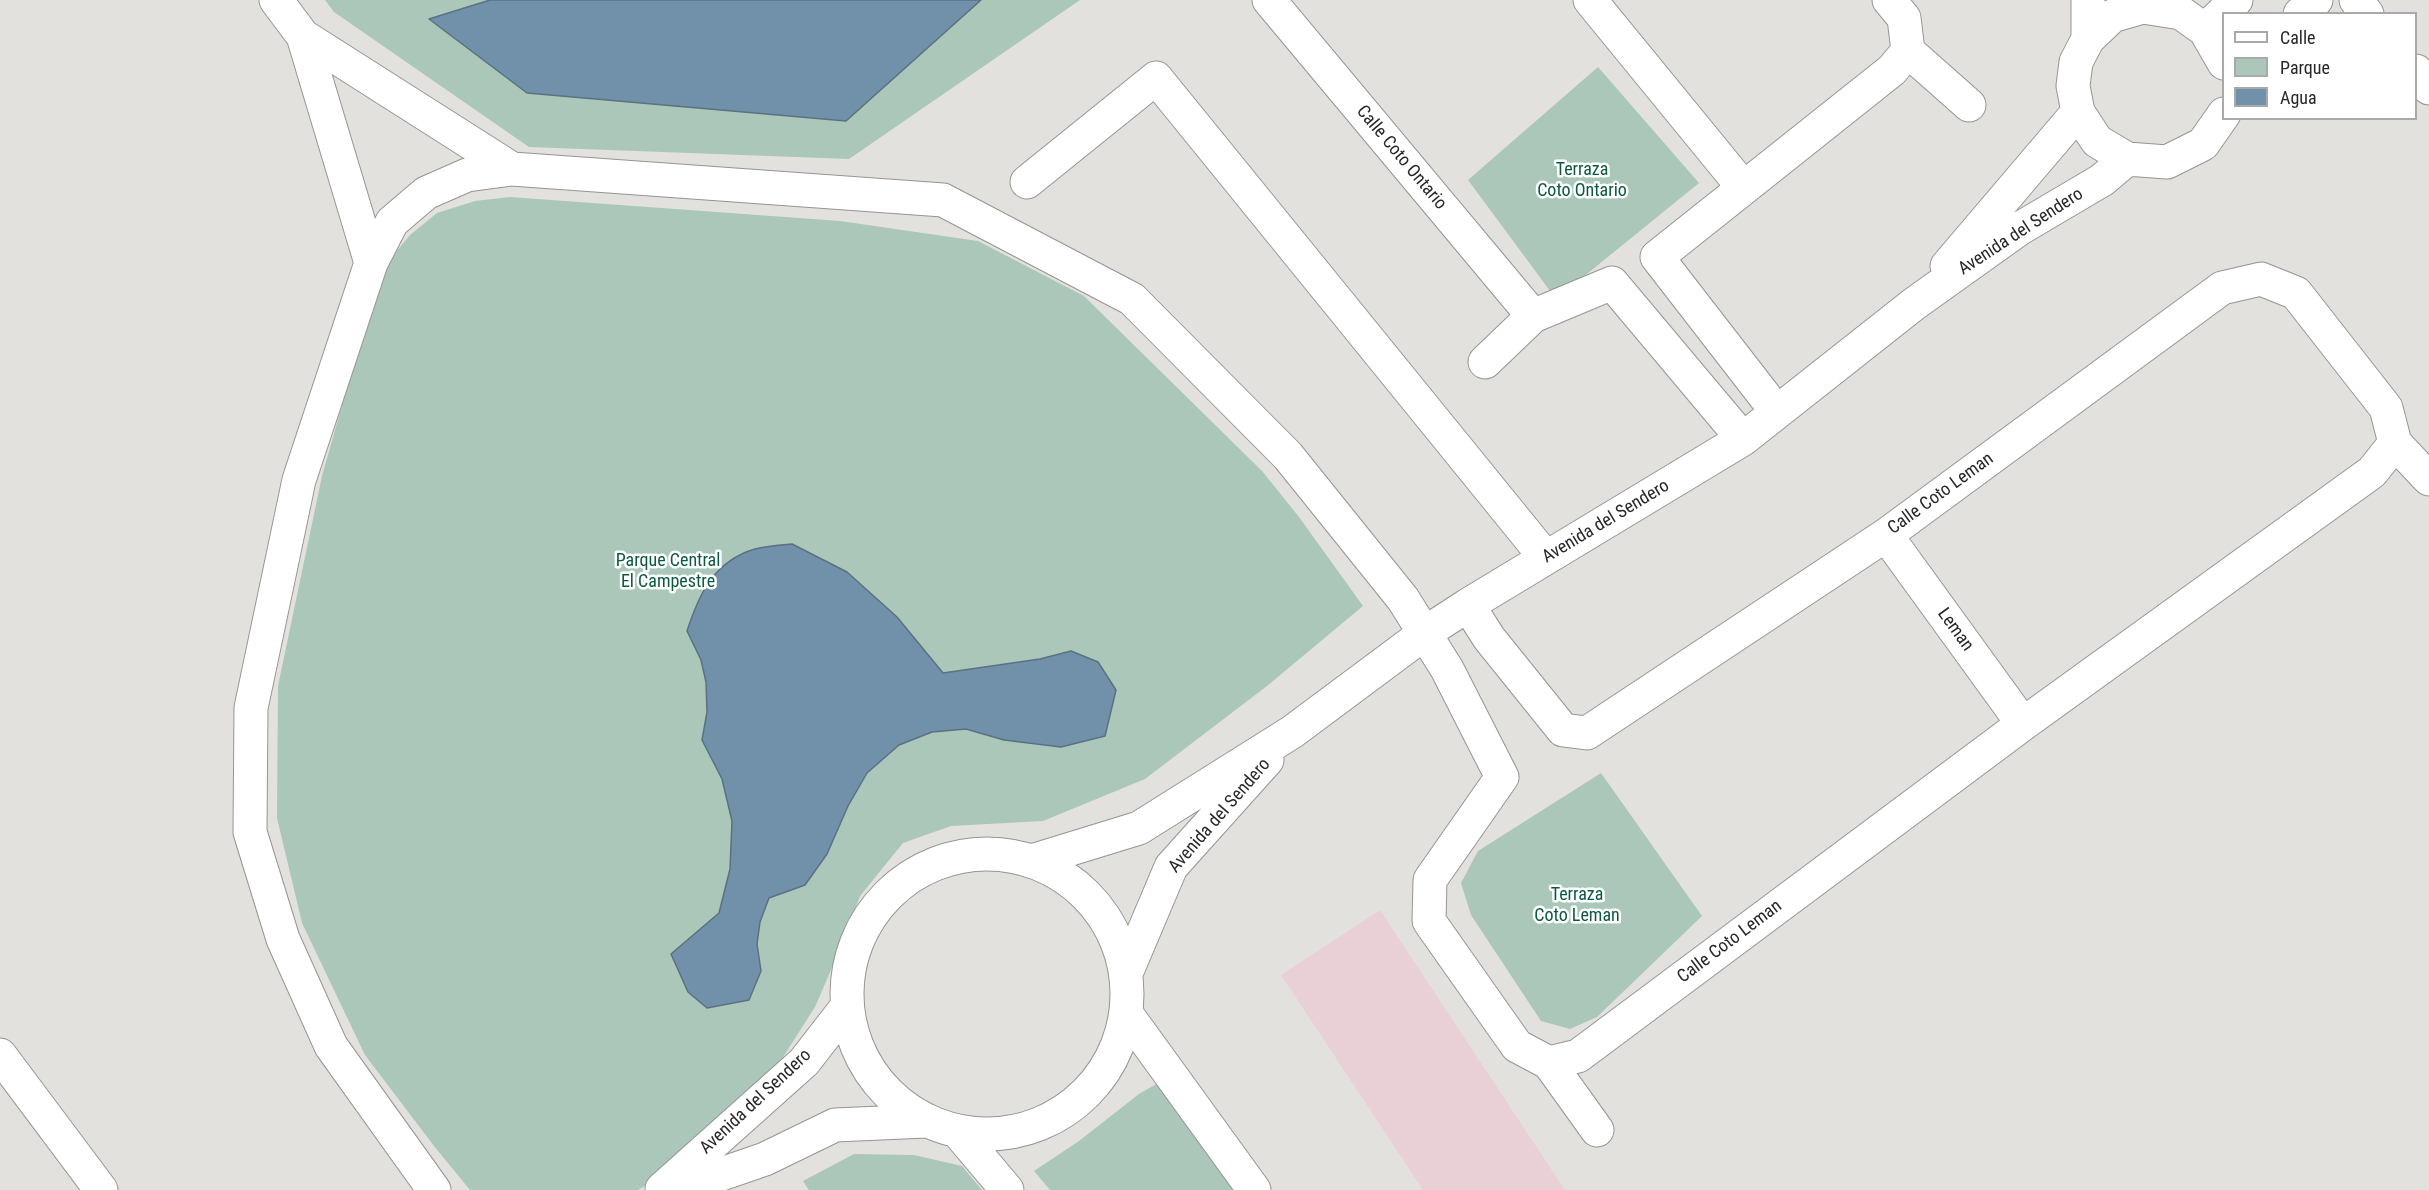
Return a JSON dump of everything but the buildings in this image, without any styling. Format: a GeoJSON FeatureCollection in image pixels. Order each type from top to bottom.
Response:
{"type":"FeatureCollection","features":[{"type":"Feature","properties":{"kind":"street"},"geometry":{"type":"LineString","coordinates":[[276,0],[303,36],[371,262]]}},
{"type":"Feature","properties":{"kind":"street","name":"Calle Coto Ontario"},"geometry":{"type":"LineString","coordinates":[[1269,0],[1533,316]]}},
{"type":"Feature","properties":{"kind":"street"},"geometry":{"type":"LineString","coordinates":[[1590,0],[1743,187]]}},
{"type":"Feature","properties":{"kind":"street"},"geometry":{"type":"LineString","coordinates":[[1889,0],[1904,18],[1908,51],[1969,105]]}},
{"type":"Feature","properties":{"kind":"street"},"geometry":{"type":"LineString","coordinates":[[2088,0],[2088,39]]}},
{"type":"Feature","properties":{"kind":"street"},"geometry":{"type":"LineString","coordinates":[[2224,12],[2236,0]]}},
{"type":"Feature","properties":{"kind":"street"},"geometry":{"type":"LineString","coordinates":[[2302,12],[2316,0]]}},
{"type":"Feature","properties":{"kind":"street"},"geometry":{"type":"LineString","coordinates":[[2356,0],[2365,12]]}},
{"type":"Feature","properties":{"kind":"street"},"geometry":{"type":"LineString","coordinates":[[2222,61],[2205,30],[2181,13],[2141,3],[2112,16],[2088,39],[2076,62],[2073,87],[2078,112],[2097,141],[2127,159],[2167,162],[2203,144],[2222,116]]}},
{"type":"Feature","properties":{"kind":"street"},"geometry":{"type":"LineString","coordinates":[[2205,30],[2222,14]]}},
{"type":"Feature","properties":{"kind":"street"},"geometry":{"type":"LineString","coordinates":[[303,36],[512,168]]}},
{"type":"Feature","properties":{"kind":"street"},"geometry":{"type":"LineString","coordinates":[[1777,412],[1657,257],[1892,70],[1908,51]]}},
{"type":"Feature","properties":{"kind":"street"},"geometry":{"type":"LineString","coordinates":[[2417,73],[2429,88]]}},
{"type":"Feature","properties":{"kind":"street"},"geometry":{"type":"LineString","coordinates":[[1027,182],[1156,78],[1546,558]]}},
{"type":"Feature","properties":{"kind":"street","name":"Avenida del Sendero"},"geometry":{"type":"LineString","coordinates":[[1914,304],[2078,112]]}},
{"type":"Feature","properties":{"kind":"street","name":"Avenida del Sendero"},"geometry":{"type":"LineString","coordinates":[[1035,860],[1139,828],[1292,732],[1425,633],[1468,605],[1743,439],[1914,304],[2019,229],[2102,180],[2127,159]]}},
{"type":"Feature","properties":{"kind":"street"},"geometry":{"type":"LineString","coordinates":[[434,1190],[332,1046],[283,939],[250,832],[251,708],[299,480],[371,262],[392,222],[426,193],[467,175],[512,168],[715,185],[943,200],[1132,300],[1288,456],[1403,599],[1447,669],[1502,777],[1430,880],[1429,921],[1517,1046],[1549,1063],[1597,1130]]}},
{"type":"Feature","properties":{"kind":"street","name":"Calle Coto Leman"},"geometry":{"type":"LineString","coordinates":[[1468,605],[1489,638],[1563,730],[1587,733],[1886,535],[2223,288],[2261,279],[2296,293],[2386,408],[2395,443],[2429,479]]}},
{"type":"Feature","properties":{"kind":"street"},"geometry":{"type":"LineString","coordinates":[[1485,362],[1533,316],[1612,283],[1743,439]]}},
{"type":"Feature","properties":{"kind":"street","name":"Calle Coto Leman"},"geometry":{"type":"LineString","coordinates":[[1549,1063],[1578,1056],[2023,724],[2372,472],[2395,443]]}},
{"type":"Feature","properties":{"kind":"street","name":"Leman"},"geometry":{"type":"LineString","coordinates":[[1886,535],[2023,724]]}},
{"type":"Feature","properties":{"kind":"street","name":"Avenida del Sendero"},"geometry":{"type":"LineString","coordinates":[[1127,971],[1171,867],[1292,732]]}},
{"type":"Feature","properties":{"kind":"street"},"geometry":{"type":"LineString","coordinates":[[988,852],[1035,860],[1096,903],[1127,971],[1128,1016],[1113,1060],[1086,1096],[1048,1123],[1004,1135],[958,1132],[926,1121],[872,1075],[846,1008],[849,961],[867,918],[899,882],[941,860],[988,852]]}},
{"type":"Feature","properties":{"kind":"street","name":"Avenida del Sendero"},"geometry":{"type":"LineString","coordinates":[[660,1190],[804,1062],[846,1008]]}},
{"type":"Feature","properties":{"kind":"street"},"geometry":{"type":"LineString","coordinates":[[1128,1016],[1254,1190]]}},
{"type":"Feature","properties":{"kind":"street"},"geometry":{"type":"LineString","coordinates":[[0,1055],[101,1190]]}},
{"type":"Feature","properties":{"kind":"street","name":"Avenida del Sendero"},"geometry":{"type":"LineString","coordinates":[[675,1190],[765,1159],[835,1125],[926,1121]]}},
{"type":"Feature","properties":{"kind":"street"},"geometry":{"type":"LineString","coordinates":[[958,1132],[1007,1190]]}},
{"type":"Feature","properties":{"kind":"shaded area"},"geometry":{"type":"Polygon","coordinates":[[[1380,910],[1565,1190],[1423,1190],[1281,975],[1380,910]]]}},
{"type":"Feature","properties":{"kind":"green space"},"geometry":{"type":"Polygon","coordinates":[[[325,0],[1080,0],[849,159],[529,147],[334,12],[325,0]]]}},
{"type":"Feature","properties":{"kind":"green space","name":"Terraza Coto Ontario"},"geometry":{"type":"Polygon","coordinates":[[[1598,67],[1699,183],[1556,299],[1468,180],[1598,67]]]}},
{"type":"Feature","properties":{"kind":"green space","name":"Parque Central El Campestre"},"geometry":{"type":"Polygon","coordinates":[[[510,197],[840,221],[978,241],[1084,296],[1262,471],[1299,517],[1363,606],[1267,686],[1145,779],[1043,821],[951,826],[903,843],[860,896],[815,1007],[764,1087],[686,1162],[638,1190],[470,1190],[365,1055],[302,923],[277,818],[278,686],[322,476],[380,271],[410,235],[437,213],[475,201],[510,197]]]}},
{"type":"Feature","properties":{"kind":"green space","name":"Terraza Coto Leman"},"geometry":{"type":"Polygon","coordinates":[[[1601,773],[1702,916],[1597,1017],[1570,1029],[1541,1021],[1471,915],[1461,883],[1478,851],[1601,773]]]}},
{"type":"Feature","properties":{"kind":"green space"},"geometry":{"type":"Polygon","coordinates":[[[1165,1079],[1234,1190],[1050,1190],[1034,1171],[1079,1141],[1139,1094],[1165,1079]]]}},
{"type":"Feature","properties":{"kind":"green space"},"geometry":{"type":"Polygon","coordinates":[[[854,1154],[914,1155],[962,1166],[982,1190],[809,1190],[803,1181],[854,1154]]]}},
{"type":"Feature","properties":{"kind":"water"},"geometry":{"type":"Polygon","coordinates":[[[490,0],[981,0],[846,121],[527,93],[429,19],[490,0]]]}},
{"type":"Feature","properties":{"kind":"water"},"geometry":{"type":"Polygon","coordinates":[[[792,544],[847,572],[897,617],[943,673],[1040,659],[1071,651],[1098,662],[1116,690],[1105,736],[1061,747],[1004,740],[966,729],[932,732],[899,745],[867,773],[848,806],[827,854],[805,885],[769,898],[760,922],[757,944],[761,971],[749,1000],[707,1008],[688,992],[671,954],[719,913],[730,869],[732,821],[722,779],[702,740],[707,712],[706,682],[701,660],[687,631],[703,592],[719,570],[741,554],[755,549],[792,544]]]}}]}
